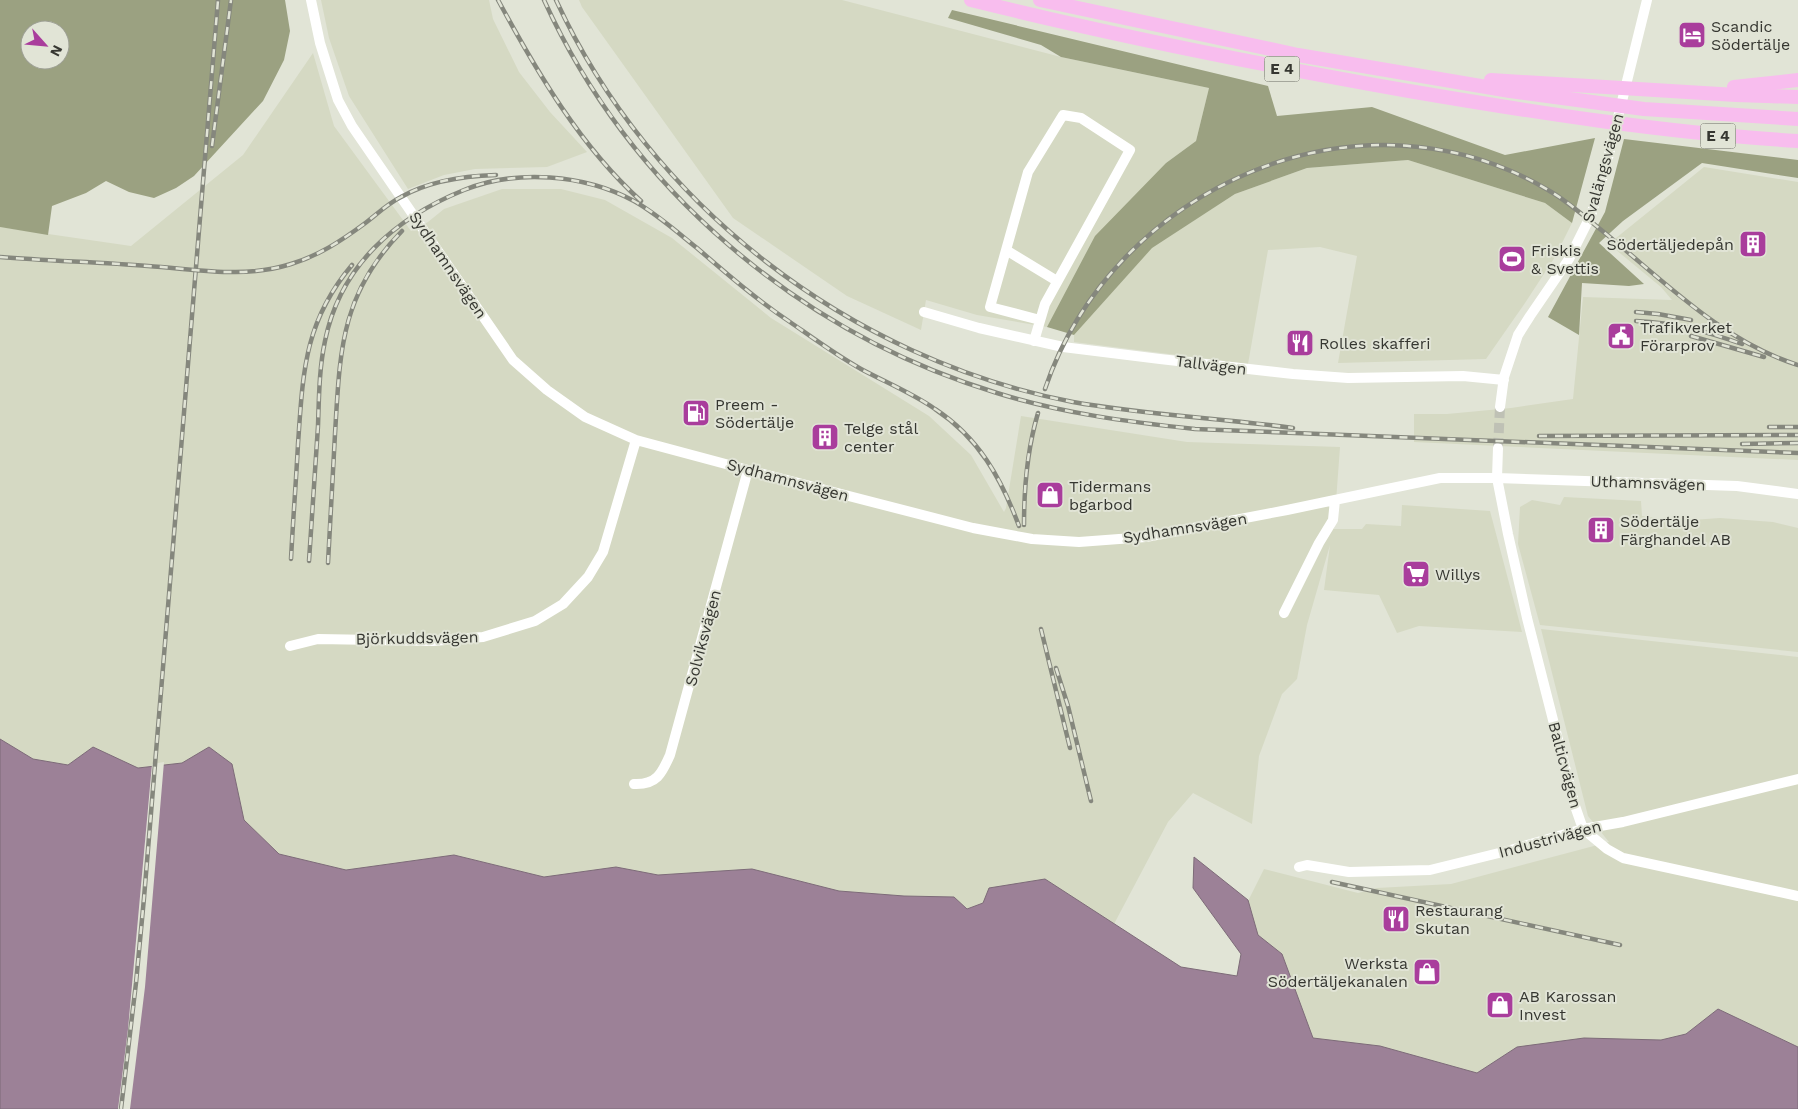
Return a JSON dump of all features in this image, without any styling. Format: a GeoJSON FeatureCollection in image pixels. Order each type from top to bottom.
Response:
{"type":"FeatureCollection","features":[{"type":"Feature","properties":{"kind":"highway","name":"E 4"},"geometry":{"type":"LineString","coordinates":[[971,0],[1077,26],[1281,69],[1458,100],[1597,121],[1726,137],[1798,141]]}},
{"type":"Feature","properties":{"kind":"highway","name":"E 4"},"geometry":{"type":"LineString","coordinates":[[1040,0],[1298,56],[1600,104],[1644,109],[1798,119]]}},
{"type":"Feature","properties":{"kind":"highway"},"geometry":{"type":"LineString","coordinates":[[1435,78],[1736,95],[1798,96]]}},
{"type":"Feature","properties":{"kind":"highway"},"geometry":{"type":"LineString","coordinates":[[1685,91],[1753,86],[1798,80]]}},
{"type":"Feature","properties":{"kind":"street","name":"Sydhamnsvägen"},"geometry":{"type":"LineString","coordinates":[[311,0],[320,42],[338,100],[352,126],[513,360],[547,390],[585,417],[636,440],[974,528],[1032,538],[1079,542],[1146,536],[1440,478],[1497,478]]}},
{"type":"Feature","properties":{"kind":"street","name":"Svalängsvägen"},"geometry":{"type":"LineString","coordinates":[[1500,407],[1504,380],[1518,336],[1569,259],[1591,215],[1606,166],[1647,0]]}},
{"type":"Feature","properties":{"kind":"street"},"geometry":{"type":"LineString","coordinates":[[1034,341],[1045,304],[1130,150],[1081,118],[1063,115],[1028,172],[990,307],[1040,320]]}},
{"type":"Feature","properties":{"kind":"street"},"geometry":{"type":"LineString","coordinates":[[1006,250],[1057,281]]}},
{"type":"Feature","properties":{"kind":"street","name":"Tallvägen"},"geometry":{"type":"LineString","coordinates":[[924,312],[1062,347],[1293,374],[1348,378],[1463,376],[1504,380]]}},
{"type":"Feature","properties":{"kind":"street","name":"Björkuddsvägen"},"geometry":{"type":"LineString","coordinates":[[290,646],[318,639],[433,641],[484,637],[535,621],[564,604],[588,577],[602,552],[636,440]]}},
{"type":"Feature","properties":{"kind":"street"},"geometry":{"type":"LineString","coordinates":[[1497,478],[1498,448]]}},
{"type":"Feature","properties":{"kind":"street","name":"Solviksvägen"},"geometry":{"type":"LineString","coordinates":[[634,784],[652,781],[662,774],[670,755],[748,470]]}},
{"type":"Feature","properties":{"kind":"street","name":"Uthamnsvägen"},"geometry":{"type":"LineString","coordinates":[[1497,478],[1737,486],[1798,494]]}},
{"type":"Feature","properties":{"kind":"street","name":"Balticvägen"},"geometry":{"type":"LineString","coordinates":[[1497,478],[1527,618],[1575,806],[1583,829],[1607,849],[1623,858],[1798,896]]}},
{"type":"Feature","properties":{"kind":"street"},"geometry":{"type":"LineString","coordinates":[[1284,613],[1332,520],[1335,500]]}},
{"type":"Feature","properties":{"kind":"street","name":"Industrivägen"},"geometry":{"type":"LineString","coordinates":[[1300,866],[1307,865],[1349,872],[1430,870],[1583,829],[1623,822],[1798,779]]}},
{"type":"Feature","properties":{"kind":"shaded area"},"geometry":{"type":"Polygon","coordinates":[[[0,0],[285,0],[290,31],[284,60],[263,101],[194,176],[176,188],[154,198],[129,192],[106,181],[86,193],[52,206],[48,235],[0,227],[0,0]]]}},
{"type":"Feature","properties":{"kind":"shaded area"},"geometry":{"type":"Polygon","coordinates":[[[321,0],[489,0],[493,19],[519,72],[550,112],[587,152],[547,167],[475,169],[444,175],[408,189],[349,96],[329,38],[321,0]]]}},
{"type":"Feature","properties":{"kind":"shaded area"},"geometry":{"type":"Polygon","coordinates":[[[579,0],[842,0],[1061,57],[1209,88],[1196,141],[1166,163],[1058,308],[1047,327],[977,315],[926,300],[921,330],[847,296],[733,218],[582,7],[579,0]]]}},
{"type":"Feature","properties":{"kind":"shaded area"},"geometry":{"type":"Polygon","coordinates":[[[952,10],[1268,86],[1277,116],[1372,107],[1505,155],[1595,138],[1572,223],[1545,203],[1408,160],[1307,168],[1235,194],[1152,248],[1074,335],[1047,327],[1095,236],[1166,163],[1196,141],[1209,88],[1061,57],[1041,45],[948,18],[952,10]]]}},
{"type":"Feature","properties":{"kind":"shaded area"},"geometry":{"type":"Polygon","coordinates":[[[313,53],[334,126],[411,231],[428,222],[444,209],[502,189],[561,189],[605,200],[672,238],[771,318],[929,416],[971,455],[1004,512],[1021,416],[1187,442],[1340,447],[1334,529],[1362,529],[1366,524],[1401,526],[1402,505],[1490,511],[1522,632],[1419,626],[1397,633],[1379,595],[1324,590],[1330,545],[1307,625],[1297,679],[1282,694],[1259,756],[1252,824],[1193,793],[1168,822],[1114,924],[1045,879],[967,909],[954,897],[904,896],[839,891],[752,869],[658,875],[616,867],[544,877],[454,855],[346,870],[279,854],[244,820],[232,764],[209,747],[182,763],[138,768],[93,747],[68,765],[33,759],[0,739],[0,227],[131,246],[243,155],[313,53]]]}},
{"type":"Feature","properties":{"kind":"shaded area"},"geometry":{"type":"Polygon","coordinates":[[[1624,139],[1798,160],[1798,178],[1702,163],[1623,221],[1599,243],[1644,284],[1629,286],[1582,283],[1579,335],[1548,317],[1605,212],[1624,139]]]}},
{"type":"Feature","properties":{"kind":"shaded area"},"geometry":{"type":"Polygon","coordinates":[[[1408,160],[1545,203],[1572,223],[1555,257],[1486,359],[1338,363],[1357,256],[1320,247],[1268,250],[1248,364],[1074,342],[1074,335],[1151,248],[1235,194],[1307,168],[1408,160]]]}},
{"type":"Feature","properties":{"kind":"shaded area"},"geometry":{"type":"Polygon","coordinates":[[[1704,167],[1798,182],[1798,460],[1414,442],[1414,414],[1447,414],[1511,408],[1573,399],[1583,297],[1672,300],[1661,287],[1615,249],[1613,243],[1616,238],[1704,167]]]}},
{"type":"Feature","properties":{"kind":"shaded area"},"geometry":{"type":"Polygon","coordinates":[[[1564,497],[1641,501],[1642,516],[1678,521],[1720,518],[1773,522],[1798,528],[1798,652],[1540,625],[1518,544],[1520,507],[1532,500],[1560,505],[1564,497]]]}},
{"type":"Feature","properties":{"kind":"shaded area"},"geometry":{"type":"Polygon","coordinates":[[[1541,629],[1798,657],[1798,1047],[1718,1009],[1686,1034],[1661,1040],[1628,1039],[1517,1047],[1477,1073],[1380,1046],[1313,1038],[1282,954],[1258,935],[1248,901],[1264,869],[1358,893],[1377,888],[1451,884],[1609,842],[1588,816],[1541,629]]]}},
{"type":"Feature","properties":{"kind":"shaded area"},"geometry":{"type":"Polygon","coordinates":[[[0,739],[33,759],[68,765],[93,747],[138,768],[182,763],[209,747],[232,764],[244,820],[279,854],[346,870],[454,855],[544,877],[616,867],[658,875],[752,869],[839,891],[904,896],[954,897],[967,909],[983,903],[989,888],[1045,879],[1181,967],[1237,976],[1241,954],[1193,888],[1194,857],[1248,900],[1258,935],[1282,954],[1313,1038],[1380,1046],[1477,1073],[1517,1047],[1584,1038],[1661,1040],[1686,1034],[1718,1009],[1798,1047],[1798,1109],[0,1109],[0,739]]]}},
{"type":"Feature","properties":{"kind":"pier"},"geometry":{"type":"Polygon","coordinates":[[[164,762],[145,987],[130,1109],[118,1109],[128,1029],[152,764],[164,762]]]}},
{"type":"Feature","properties":{"kind":"tunnel"},"geometry":{"type":"LineString","coordinates":[[1498,448],[1500,407]]}},
{"type":"Feature","properties":{"kind":"railway"},"geometry":{"type":"LineString","coordinates":[[121,1109],[144,898],[218,0]]}},
{"type":"Feature","properties":{"kind":"railway"},"geometry":{"type":"LineString","coordinates":[[212,146],[231,0]]}},
{"type":"Feature","properties":{"kind":"railway"},"geometry":{"type":"LineString","coordinates":[[498,0],[528,54],[561,107],[598,157],[641,201]]}},
{"type":"Feature","properties":{"kind":"railway"},"geometry":{"type":"LineString","coordinates":[[544,0],[580,69],[623,133],[673,192],[729,245],[789,292],[855,333],[924,367],[997,393],[1046,406],[1095,416],[1195,429],[1798,453]]}},
{"type":"Feature","properties":{"kind":"railway"},"geometry":{"type":"LineString","coordinates":[[556,0],[596,75],[646,144],[703,206],[766,262],[836,310],[912,350],[991,381],[1073,402],[1293,428]]}},
{"type":"Feature","properties":{"kind":"railway"},"geometry":{"type":"LineString","coordinates":[[1045,389],[1078,318],[1126,257],[1184,208],[1252,172],[1324,150],[1400,145],[1475,158],[1548,190],[1575,208],[1669,287],[1718,324],[1743,341],[1798,365]]}},
{"type":"Feature","properties":{"kind":"railway"},"geometry":{"type":"LineString","coordinates":[[0,257],[220,272],[273,269],[311,257],[355,230],[391,203],[423,187],[447,180],[496,175]]}},
{"type":"Feature","properties":{"kind":"railway"},"geometry":{"type":"LineString","coordinates":[[309,561],[322,362],[332,314],[343,290],[357,268],[374,248],[415,215],[439,201],[484,183],[527,177],[550,177],[572,180],[594,185],[634,201],[667,223],[766,305],[816,340],[861,369],[926,403],[951,420],[987,460],[1012,508],[1019,526]]}},
{"type":"Feature","properties":{"kind":"railway"},"geometry":{"type":"LineString","coordinates":[[328,563],[339,377],[347,325],[355,301],[366,278],[382,254],[402,231]]}},
{"type":"Feature","properties":{"kind":"railway"},"geometry":{"type":"LineString","coordinates":[[291,559],[302,394],[309,349],[324,307],[336,286],[352,265]]}},
{"type":"Feature","properties":{"kind":"railway"},"geometry":{"type":"LineString","coordinates":[[1636,312],[1691,320]]}},
{"type":"Feature","properties":{"kind":"railway"},"geometry":{"type":"LineString","coordinates":[[1636,321],[1690,328],[1742,344]]}},
{"type":"Feature","properties":{"kind":"railway"},"geometry":{"type":"LineString","coordinates":[[1691,336],[1764,357]]}},
{"type":"Feature","properties":{"kind":"railway"},"geometry":{"type":"LineString","coordinates":[[1024,525],[1027,469],[1038,413]]}},
{"type":"Feature","properties":{"kind":"railway"},"geometry":{"type":"LineString","coordinates":[[1769,427],[1798,427]]}},
{"type":"Feature","properties":{"kind":"railway"},"geometry":{"type":"LineString","coordinates":[[1539,436],[1798,435]]}},
{"type":"Feature","properties":{"kind":"railway"},"geometry":{"type":"LineString","coordinates":[[1742,444],[1798,443]]}},
{"type":"Feature","properties":{"kind":"railway"},"geometry":{"type":"LineString","coordinates":[[1041,629],[1070,748]]}},
{"type":"Feature","properties":{"kind":"railway"},"geometry":{"type":"LineString","coordinates":[[1056,668],[1068,706],[1091,801]]}},
{"type":"Feature","properties":{"kind":"railway"},"geometry":{"type":"LineString","coordinates":[[1332,882],[1620,945]]}},
{"type":"Feature","properties":{"kind":"place","name":"Scandic Södertälje"},"geometry":{"type":"Point","coordinates":[1692,35]}},
{"type":"Feature","properties":{"kind":"place","name":"Södertäljedepån"},"geometry":{"type":"Point","coordinates":[1753,244]}},
{"type":"Feature","properties":{"kind":"place","name":"Friskis & Svettis"},"geometry":{"type":"Point","coordinates":[1512,259]}},
{"type":"Feature","properties":{"kind":"place","name":"Trafikverket Förarprov"},"geometry":{"type":"Point","coordinates":[1621,336]}},
{"type":"Feature","properties":{"kind":"place","name":"Rolles skafferi"},"geometry":{"type":"Point","coordinates":[1300,343]}},
{"type":"Feature","properties":{"kind":"place","name":"Preem - Södertälje"},"geometry":{"type":"Point","coordinates":[696,413]}},
{"type":"Feature","properties":{"kind":"place","name":"Telge stål center"},"geometry":{"type":"Point","coordinates":[825,437]}},
{"type":"Feature","properties":{"kind":"place","name":"Tidermans bgarbod"},"geometry":{"type":"Point","coordinates":[1050,495]}},
{"type":"Feature","properties":{"kind":"place","name":"Södertälje Färghandel AB"},"geometry":{"type":"Point","coordinates":[1601,530]}},
{"type":"Feature","properties":{"kind":"place","name":"Willys"},"geometry":{"type":"Point","coordinates":[1416,574]}},
{"type":"Feature","properties":{"kind":"place","name":"Restaurang Skutan"},"geometry":{"type":"Point","coordinates":[1396,919]}},
{"type":"Feature","properties":{"kind":"place","name":"Werksta Södertäljekanalen"},"geometry":{"type":"Point","coordinates":[1427,972]}},
{"type":"Feature","properties":{"kind":"place","name":"AB Karossan Invest"},"geometry":{"type":"Point","coordinates":[1500,1005]}}]}
